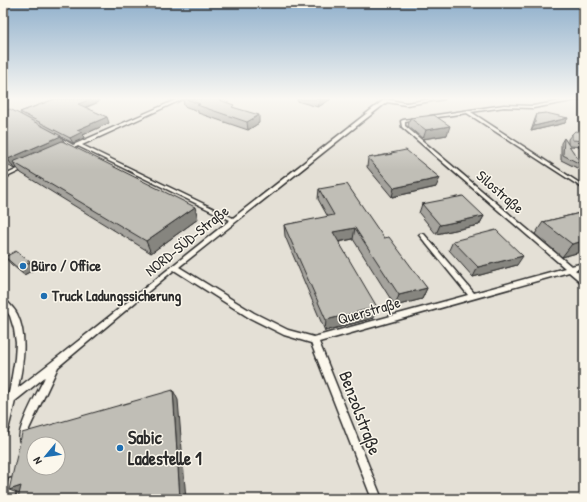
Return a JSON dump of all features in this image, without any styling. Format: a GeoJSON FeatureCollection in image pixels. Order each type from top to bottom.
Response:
{"type":"FeatureCollection","features":[{"type":"Feature","properties":{"kind":"lane"},"geometry":{"type":"LineString","coordinates":[[66,150],[130,122]]}},
{"type":"Feature","properties":{"kind":"lane","name":"NORD-SÜD-Straße"},"geometry":{"type":"LineString","coordinates":[[3,405],[233,220],[359,122]]}},
{"type":"Feature","properties":{"kind":"lane","name":"Silostraße"},"geometry":{"type":"LineString","coordinates":[[403,122],[404,126],[584,280]]}},
{"type":"Feature","properties":{"kind":"lane"},"geometry":{"type":"LineString","coordinates":[[484,122],[584,188]]}},
{"type":"Feature","properties":{"kind":"lane"},"geometry":{"type":"LineString","coordinates":[[54,136],[73,147]]}},
{"type":"Feature","properties":{"kind":"lane"},"geometry":{"type":"LineString","coordinates":[[79,145],[233,220]]}},
{"type":"Feature","properties":{"kind":"lane"},"geometry":{"type":"LineString","coordinates":[[3,178],[31,166]]}},
{"type":"Feature","properties":{"kind":"lane"},"geometry":{"type":"LineString","coordinates":[[422,236],[472,295]]}},
{"type":"Feature","properties":{"kind":"lane","name":"Querstraße"},"geometry":{"type":"LineString","coordinates":[[314,340],[584,265]]}},
{"type":"Feature","properties":{"kind":"lane"},"geometry":{"type":"LineString","coordinates":[[174,267],[250,316],[287,333],[314,340]]}},
{"type":"Feature","properties":{"kind":"lane"},"geometry":{"type":"LineString","coordinates":[[3,301],[14,316],[19,339],[19,357],[12,397],[3,430]]}},
{"type":"Feature","properties":{"kind":"lane","name":"Benzolstraße"},"geometry":{"type":"LineString","coordinates":[[314,340],[377,499]]}},
{"type":"Feature","properties":{"kind":"lane"},"geometry":{"type":"LineString","coordinates":[[21,449],[26,428],[55,364]]}},
{"type":"Feature","properties":{"kind":"lane"},"geometry":{"type":"LineString","coordinates":[[10,499],[16,470]]}},
{"type":"Feature","properties":{"kind":"shaded area"},"geometry":{"type":"Polygon","coordinates":[[[3,122],[584,122],[584,499],[3,499],[3,122]]]}},
{"type":"Feature","properties":{"kind":"building"},"geometry":{"type":"Polygon","coordinates":[[[3,122],[35,122],[61,136],[8,159],[3,156],[3,122]]]}},
{"type":"Feature","properties":{"kind":"building"},"geometry":{"type":"Polygon","coordinates":[[[40,122],[94,122],[77,130],[82,132],[70,138],[40,122]]]}},
{"type":"Feature","properties":{"kind":"building"},"geometry":{"type":"Polygon","coordinates":[[[416,122],[445,122],[450,126],[426,130],[416,122]]]}},
{"type":"Feature","properties":{"kind":"building"},"geometry":{"type":"Polygon","coordinates":[[[535,122],[549,122],[534,126],[535,122]]]}},
{"type":"Feature","properties":{"kind":"building"},"geometry":{"type":"Polygon","coordinates":[[[575,131],[584,133],[584,141],[572,140],[572,134],[575,131]]]}},
{"type":"Feature","properties":{"kind":"building"},"geometry":{"type":"Polygon","coordinates":[[[564,138],[582,165],[563,155],[564,138]]]}},
{"type":"Feature","properties":{"kind":"building"},"geometry":{"type":"Polygon","coordinates":[[[62,141],[195,207],[146,241],[13,162],[62,141]]]}},
{"type":"Feature","properties":{"kind":"building"},"geometry":{"type":"Polygon","coordinates":[[[406,150],[440,178],[394,188],[368,158],[406,150]]]}},
{"type":"Feature","properties":{"kind":"building"},"geometry":{"type":"Polygon","coordinates":[[[347,184],[384,238],[389,237],[427,288],[399,295],[355,228],[333,232],[377,307],[326,320],[284,225],[334,215],[319,189],[347,184]]]}},
{"type":"Feature","properties":{"kind":"building"},"geometry":{"type":"Polygon","coordinates":[[[463,196],[484,216],[440,225],[422,204],[463,196]]]}},
{"type":"Feature","properties":{"kind":"building"},"geometry":{"type":"Polygon","coordinates":[[[584,212],[584,241],[572,244],[543,222],[584,212]]]}},
{"type":"Feature","properties":{"kind":"building"},"geometry":{"type":"Polygon","coordinates":[[[496,230],[523,256],[478,267],[453,241],[496,230]]]}},
{"type":"Feature","properties":{"kind":"building"},"geometry":{"type":"Polygon","coordinates":[[[16,251],[30,262],[19,269],[5,257],[16,251]]]}},
{"type":"Feature","properties":{"kind":"building","name":"Sabic Ladestelle 1"},"geometry":{"type":"Polygon","coordinates":[[[173,390],[180,499],[18,499],[21,486],[9,490],[22,433],[173,390]]]}},
{"type":"Feature","properties":{"kind":"place","name":"Büro / Office"},"geometry":{"type":"Point","coordinates":[23,266]}},
{"type":"Feature","properties":{"kind":"place","name":"Truck Ladungssicherung"},"geometry":{"type":"Point","coordinates":[44,296]}},
{"type":"Feature","properties":{"kind":"place","name":"Sabic Ladestelle 1"},"geometry":{"type":"Point","coordinates":[120,448]}}]}
